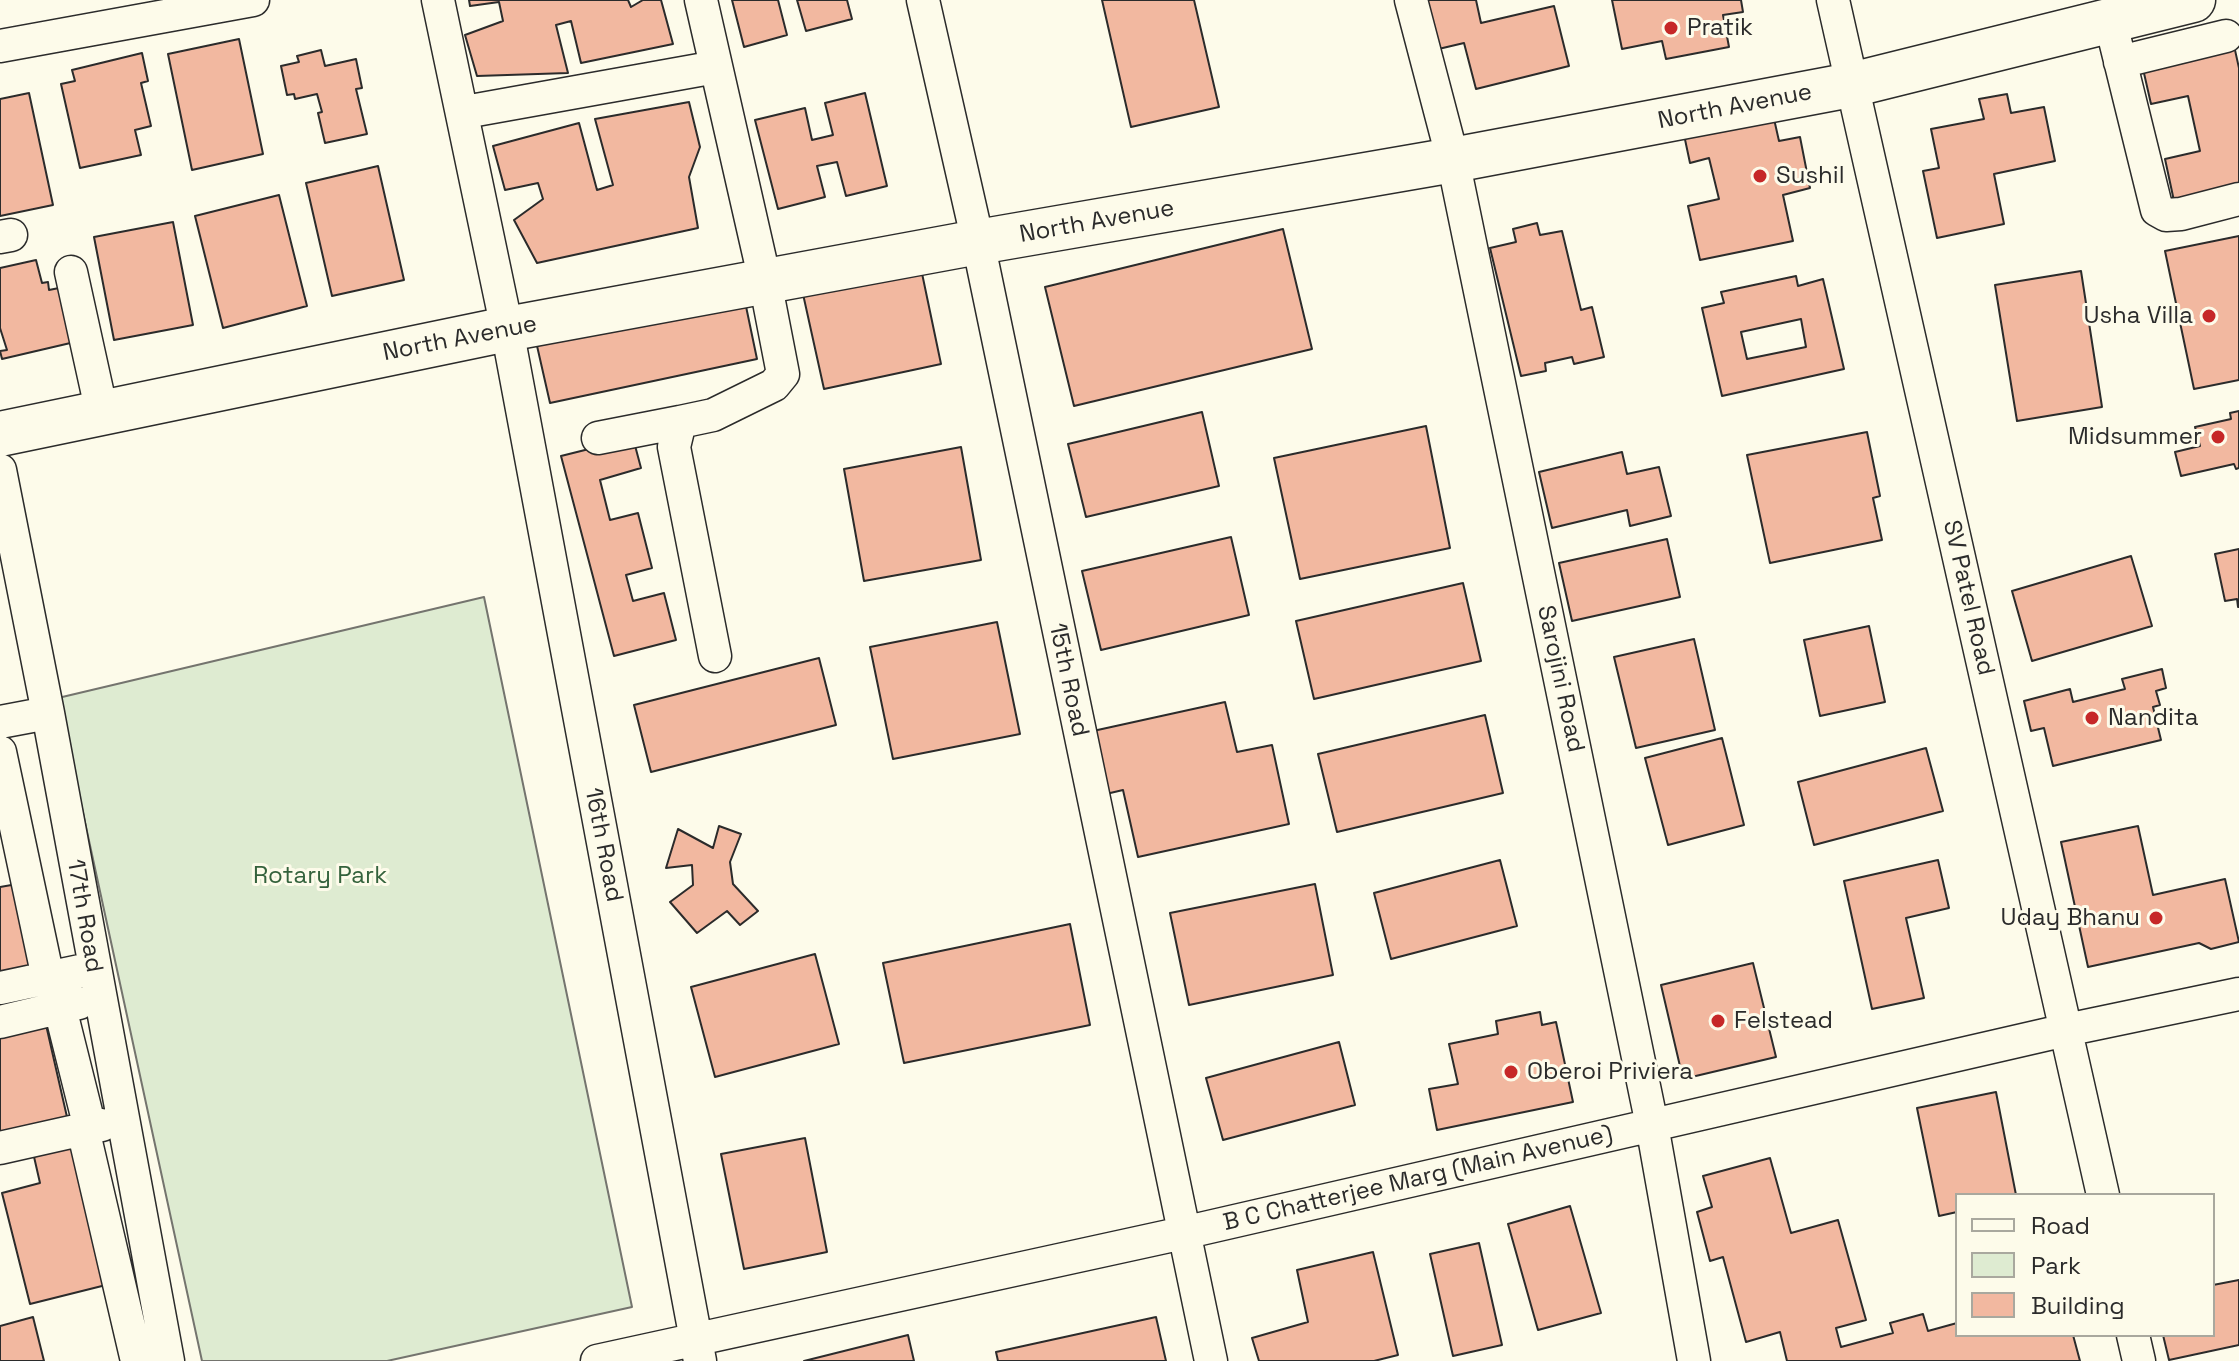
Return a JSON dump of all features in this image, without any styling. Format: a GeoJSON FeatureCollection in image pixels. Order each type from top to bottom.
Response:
{"type":"FeatureCollection","features":[{"type":"Feature","properties":{"kind":"street"},"geometry":{"type":"LineString","coordinates":[[0,46],[253,0]]}},
{"type":"Feature","properties":{"kind":"street","name":"16th Road"},"geometry":{"type":"LineString","coordinates":[[438,0],[507,329],[697,1350]]}},
{"type":"Feature","properties":{"kind":"street"},"geometry":{"type":"LineString","coordinates":[[598,438],[713,415],[774,385],[783,374],[701,0]]}},
{"type":"Feature","properties":{"kind":"street","name":"15th Road"},"geometry":{"type":"LineString","coordinates":[[923,0],[978,242],[1211,1361]]}},
{"type":"Feature","properties":{"kind":"street","name":"Sarojini Road"},"geometry":{"type":"LineString","coordinates":[[1411,0],[1453,160],[1652,1125],[1694,1361]]}},
{"type":"Feature","properties":{"kind":"street","name":"SV Patel Road"},"geometry":{"type":"LineString","coordinates":[[1833,0],[2103,1193]]}},
{"type":"Feature","properties":{"kind":"street","name":"North Avenue"},"geometry":{"type":"LineString","coordinates":[[0,434],[507,329],[978,242],[1453,160],[1851,85],[2193,0]]}},
{"type":"Feature","properties":{"kind":"street"},"geometry":{"type":"LineString","coordinates":[[2110,20],[2157,210],[2166,215],[2181,214],[2239,199]]}},
{"type":"Feature","properties":{"kind":"street"},"geometry":{"type":"LineString","coordinates":[[2120,62],[2226,36]]}},
{"type":"Feature","properties":{"kind":"street"},"geometry":{"type":"LineString","coordinates":[[476,110],[716,67]]}},
{"type":"Feature","properties":{"kind":"street"},"geometry":{"type":"LineString","coordinates":[[71,272],[102,413]]}},
{"type":"Feature","properties":{"kind":"street"},"geometry":{"type":"LineString","coordinates":[[680,422],[674,447],[715,656]]}},
{"type":"Feature","properties":{"kind":"street","name":"17th Road"},"geometry":{"type":"LineString","coordinates":[[0,470],[121,1114],[150,1350]]}},
{"type":"Feature","properties":{"kind":"street"},"geometry":{"type":"LineString","coordinates":[[0,722],[48,713]]}},
{"type":"Feature","properties":{"kind":"street"},"geometry":{"type":"LineString","coordinates":[[0,752],[11,853],[48,978]]}},
{"type":"Feature","properties":{"kind":"street"},"geometry":{"type":"LineString","coordinates":[[11,853],[71,842]]}},
{"type":"Feature","properties":{"kind":"street"},"geometry":{"type":"LineString","coordinates":[[0,988],[48,978],[96,983]]}},
{"type":"Feature","properties":{"kind":"street"},"geometry":{"type":"LineString","coordinates":[[0,1022],[60,1008],[96,983]]}},
{"type":"Feature","properties":{"kind":"street","name":"B C Chatterjee Marg (Main Avenue)"},"geometry":{"type":"LineString","coordinates":[[597,1361],[697,1350],[1183,1233],[2066,1030],[2239,994]]}},
{"type":"Feature","properties":{"kind":"street"},"geometry":{"type":"LineString","coordinates":[[60,1008],[85,1123],[150,1350]]}},
{"type":"Feature","properties":{"kind":"street"},"geometry":{"type":"LineString","coordinates":[[0,1148],[121,1114]]}},
{"type":"Feature","properties":{"kind":"street"},"geometry":{"type":"LineString","coordinates":[[0,1136],[85,1123]]}},
{"type":"Feature","properties":{"kind":"street"},"geometry":{"type":"LineString","coordinates":[[2133,1337],[2139,1361]]}},
{"type":"Feature","properties":{"kind":"green space","name":"Rotary Park"},"geometry":{"type":"Polygon","coordinates":[[[484,597],[632,1307],[387,1361],[202,1361],[58,698],[484,597]]]}},
{"type":"Feature","properties":{"kind":"building"},"geometry":{"type":"Polygon","coordinates":[[[469,0],[628,0],[631,7],[643,0],[661,0],[673,44],[581,63],[571,21],[556,25],[568,73],[477,76],[465,35],[503,21],[499,2],[470,6],[469,0]]]}},
{"type":"Feature","properties":{"kind":"building"},"geometry":{"type":"Polygon","coordinates":[[[732,0],[778,0],[787,35],[744,47],[732,0]]]}},
{"type":"Feature","properties":{"kind":"building"},"geometry":{"type":"Polygon","coordinates":[[[797,0],[847,0],[852,19],[806,31],[797,0]]]}},
{"type":"Feature","properties":{"kind":"building"},"geometry":{"type":"Polygon","coordinates":[[[1102,0],[1194,0],[1219,107],[1131,127],[1102,0]]]}},
{"type":"Feature","properties":{"kind":"building"},"geometry":{"type":"Polygon","coordinates":[[[1418,0],[1476,0],[1481,23],[1554,6],[1569,66],[1476,89],[1464,43],[1430,51],[1418,0]]]}},
{"type":"Feature","properties":{"kind":"building","name":"Pratik"},"geometry":{"type":"Polygon","coordinates":[[[1612,0],[1741,0],[1743,12],[1723,15],[1729,47],[1666,59],[1662,41],[1622,49],[1612,0]]]}},
{"type":"Feature","properties":{"kind":"building"},"geometry":{"type":"Polygon","coordinates":[[[239,39],[263,154],[192,170],[168,54],[239,39]]]}},
{"type":"Feature","properties":{"kind":"building"},"geometry":{"type":"Polygon","coordinates":[[[2233,41],[2239,68],[2239,187],[2174,201],[2165,159],[2200,151],[2188,96],[2151,104],[2141,60],[2233,41]]]}},
{"type":"Feature","properties":{"kind":"building"},"geometry":{"type":"Polygon","coordinates":[[[321,50],[325,66],[356,59],[362,88],[356,89],[367,134],[325,143],[317,94],[295,99],[294,94],[287,95],[281,66],[299,62],[297,56],[321,50]]]}},
{"type":"Feature","properties":{"kind":"building"},"geometry":{"type":"Polygon","coordinates":[[[142,53],[148,81],[141,83],[151,126],[135,130],[141,155],[80,168],[61,84],[75,81],[72,70],[142,53]]]}},
{"type":"Feature","properties":{"kind":"building"},"geometry":{"type":"Polygon","coordinates":[[[29,93],[53,205],[0,216],[0,99],[29,93]]]}},
{"type":"Feature","properties":{"kind":"building"},"geometry":{"type":"Polygon","coordinates":[[[865,93],[887,186],[846,196],[837,162],[817,166],[825,197],[778,209],[755,120],[805,108],[812,140],[833,135],[825,103],[865,93]]]}},
{"type":"Feature","properties":{"kind":"building"},"geometry":{"type":"Polygon","coordinates":[[[2007,94],[2011,113],[2044,107],[2055,161],[1994,174],[2004,224],[1937,238],[1923,171],[1939,168],[1931,129],[1984,119],[1979,99],[2007,94]]]}},
{"type":"Feature","properties":{"kind":"building"},"geometry":{"type":"Polygon","coordinates":[[[689,102],[700,147],[689,177],[698,228],[537,263],[514,220],[543,199],[538,183],[505,190],[493,146],[579,123],[597,190],[613,185],[595,119],[689,102]]]}},
{"type":"Feature","properties":{"kind":"building","name":"Sushil"},"geometry":{"type":"Polygon","coordinates":[[[1772,110],[1779,141],[1800,137],[1810,188],[1783,195],[1793,241],[1700,260],[1688,206],[1719,199],[1709,158],[1690,163],[1683,130],[1772,110]]]}},
{"type":"Feature","properties":{"kind":"building"},"geometry":{"type":"Polygon","coordinates":[[[378,166],[404,280],[332,296],[306,183],[378,166]]]}},
{"type":"Feature","properties":{"kind":"building"},"geometry":{"type":"Polygon","coordinates":[[[279,195],[307,306],[223,328],[195,216],[279,195]]]}},
{"type":"Feature","properties":{"kind":"building"},"geometry":{"type":"Polygon","coordinates":[[[173,222],[193,325],[114,340],[94,237],[173,222]]]}},
{"type":"Feature","properties":{"kind":"building"},"geometry":{"type":"Polygon","coordinates":[[[1537,223],[1540,235],[1562,231],[1581,310],[1592,307],[1604,357],[1574,364],[1572,357],[1545,363],[1546,371],[1521,376],[1490,248],[1516,242],[1513,229],[1537,223]]]}},
{"type":"Feature","properties":{"kind":"building"},"geometry":{"type":"Polygon","coordinates":[[[1283,229],[1312,349],[1074,406],[1045,287],[1283,229]]]}},
{"type":"Feature","properties":{"kind":"building","name":"Usha Villa"},"geometry":{"type":"Polygon","coordinates":[[[2239,236],[2239,380],[2194,389],[2165,251],[2239,236]]]}},
{"type":"Feature","properties":{"kind":"building"},"geometry":{"type":"Polygon","coordinates":[[[919,259],[941,364],[824,389],[801,285],[919,259]]]}},
{"type":"Feature","properties":{"kind":"building"},"geometry":{"type":"Polygon","coordinates":[[[36,260],[42,283],[48,282],[49,290],[59,288],[79,341],[2,359],[0,351],[7,350],[0,328],[0,268],[36,260]]]}},
{"type":"Feature","properties":{"kind":"building"},"geometry":{"type":"Polygon","coordinates":[[[2081,271],[2102,407],[2017,421],[1995,285],[2081,271]]]}},
{"type":"Feature","properties":{"kind":"building"},"geometry":{"type":"Polygon","coordinates":[[[1796,276],[1798,286],[1823,279],[1844,369],[1722,396],[1702,308],[1724,303],[1721,292],[1796,276]],[[1801,319],[1741,332],[1747,359],[1806,347],[1801,319]]]}},
{"type":"Feature","properties":{"kind":"building"},"geometry":{"type":"Polygon","coordinates":[[[743,292],[757,359],[550,403],[535,337],[743,292]]]}},
{"type":"Feature","properties":{"kind":"building","name":"Midsummer"},"geometry":{"type":"Polygon","coordinates":[[[2239,411],[2239,468],[2236,469],[2234,464],[2181,476],[2175,452],[2200,446],[2195,427],[2231,419],[2230,413],[2239,411]]]}},
{"type":"Feature","properties":{"kind":"building"},"geometry":{"type":"Polygon","coordinates":[[[1202,412],[1219,486],[1086,517],[1068,444],[1202,412]]]}},
{"type":"Feature","properties":{"kind":"building"},"geometry":{"type":"Polygon","coordinates":[[[1426,426],[1450,548],[1300,579],[1274,458],[1426,426]]]}},
{"type":"Feature","properties":{"kind":"building"},"geometry":{"type":"Polygon","coordinates":[[[1867,432],[1880,496],[1873,498],[1882,540],[1770,563],[1747,455],[1867,432]]]}},
{"type":"Feature","properties":{"kind":"building"},"geometry":{"type":"Polygon","coordinates":[[[633,438],[641,468],[600,480],[610,520],[638,513],[652,568],[626,575],[633,601],[664,593],[676,640],[614,656],[561,456],[633,438]]]}},
{"type":"Feature","properties":{"kind":"building"},"geometry":{"type":"Polygon","coordinates":[[[961,447],[981,560],[864,581],[844,469],[961,447]]]}},
{"type":"Feature","properties":{"kind":"building"},"geometry":{"type":"Polygon","coordinates":[[[1622,452],[1627,474],[1659,467],[1671,516],[1630,526],[1627,510],[1552,528],[1539,472],[1622,452]]]}},
{"type":"Feature","properties":{"kind":"building"},"geometry":{"type":"Polygon","coordinates":[[[1231,537],[1249,615],[1101,650],[1082,571],[1231,537]]]}},
{"type":"Feature","properties":{"kind":"building"},"geometry":{"type":"Polygon","coordinates":[[[1667,539],[1680,597],[1572,621],[1559,563],[1667,539]]]}},
{"type":"Feature","properties":{"kind":"building"},"geometry":{"type":"Polygon","coordinates":[[[2239,549],[2238,607],[2237,599],[2225,601],[2215,554],[2239,549]]]}},
{"type":"Feature","properties":{"kind":"building"},"geometry":{"type":"Polygon","coordinates":[[[2131,556],[2152,626],[2032,661],[2012,591],[2131,556]]]}},
{"type":"Feature","properties":{"kind":"building"},"geometry":{"type":"Polygon","coordinates":[[[1463,583],[1481,661],[1314,699],[1296,621],[1463,583]]]}},
{"type":"Feature","properties":{"kind":"building"},"geometry":{"type":"Polygon","coordinates":[[[997,622],[1020,734],[893,759],[870,647],[997,622]]]}},
{"type":"Feature","properties":{"kind":"building"},"geometry":{"type":"Polygon","coordinates":[[[1869,626],[1885,702],[1820,716],[1804,640],[1869,626]]]}},
{"type":"Feature","properties":{"kind":"building"},"geometry":{"type":"Polygon","coordinates":[[[1694,639],[1715,730],[1636,748],[1614,657],[1694,639]]]}},
{"type":"Feature","properties":{"kind":"building"},"geometry":{"type":"Polygon","coordinates":[[[819,658],[836,725],[651,772],[634,705],[819,658]]]}},
{"type":"Feature","properties":{"kind":"building","name":"Nandita"},"geometry":{"type":"Polygon","coordinates":[[[2162,669],[2166,688],[2156,691],[2160,705],[2153,707],[2161,740],[2053,766],[2044,728],[2031,731],[2024,701],[2070,689],[2073,702],[2125,689],[2122,679],[2162,669]]]}},
{"type":"Feature","properties":{"kind":"building"},"geometry":{"type":"Polygon","coordinates":[[[1225,702],[1237,752],[1272,745],[1289,824],[1138,857],[1123,790],[1106,794],[1093,731],[1225,702]]]}},
{"type":"Feature","properties":{"kind":"building"},"geometry":{"type":"Polygon","coordinates":[[[1485,715],[1503,793],[1337,832],[1318,754],[1485,715]]]}},
{"type":"Feature","properties":{"kind":"building"},"geometry":{"type":"Polygon","coordinates":[[[1722,738],[1744,825],[1668,845],[1645,758],[1722,738]]]}},
{"type":"Feature","properties":{"kind":"building"},"geometry":{"type":"Polygon","coordinates":[[[1926,748],[1943,811],[1814,845],[1798,782],[1926,748]]]}},
{"type":"Feature","properties":{"kind":"building"},"geometry":{"type":"Polygon","coordinates":[[[719,826],[741,834],[730,862],[733,884],[758,911],[740,925],[727,911],[697,933],[670,902],[693,885],[692,865],[666,868],[678,829],[713,848],[719,826]]]}},
{"type":"Feature","properties":{"kind":"building","name":"Uday Bhanu"},"geometry":{"type":"Polygon","coordinates":[[[2138,826],[2153,895],[2225,879],[2239,942],[2211,949],[2199,943],[2088,967],[2061,842],[2138,826]]]}},
{"type":"Feature","properties":{"kind":"building"},"geometry":{"type":"Polygon","coordinates":[[[1500,860],[1517,926],[1391,959],[1374,893],[1500,860]]]}},
{"type":"Feature","properties":{"kind":"building"},"geometry":{"type":"Polygon","coordinates":[[[1938,860],[1949,908],[1906,918],[1924,998],[1872,1009],[1844,881],[1938,860]]]}},
{"type":"Feature","properties":{"kind":"building"},"geometry":{"type":"Polygon","coordinates":[[[23,883],[38,970],[0,977],[0,887],[23,883]]]}},
{"type":"Feature","properties":{"kind":"building"},"geometry":{"type":"Polygon","coordinates":[[[1315,884],[1333,975],[1189,1005],[1170,913],[1315,884]]]}},
{"type":"Feature","properties":{"kind":"building"},"geometry":{"type":"Polygon","coordinates":[[[1070,924],[1090,1025],[904,1063],[883,963],[1070,924]]]}},
{"type":"Feature","properties":{"kind":"building"},"geometry":{"type":"Polygon","coordinates":[[[815,954],[839,1044],[715,1077],[691,987],[815,954]]]}},
{"type":"Feature","properties":{"kind":"building","name":"Felstead"},"geometry":{"type":"Polygon","coordinates":[[[1753,963],[1776,1057],[1683,1079],[1661,985],[1753,963]]]}},
{"type":"Feature","properties":{"kind":"building","name":"Oberoi Priviera"},"geometry":{"type":"Polygon","coordinates":[[[1540,1012],[1542,1025],[1556,1022],[1573,1102],[1437,1130],[1429,1089],[1458,1084],[1449,1044],[1498,1034],[1496,1021],[1540,1012]]]}},
{"type":"Feature","properties":{"kind":"building"},"geometry":{"type":"Polygon","coordinates":[[[44,1016],[67,1117],[0,1133],[0,1026],[44,1016]]]}},
{"type":"Feature","properties":{"kind":"building"},"geometry":{"type":"Polygon","coordinates":[[[1339,1042],[1355,1105],[1223,1140],[1206,1078],[1339,1042]]]}},
{"type":"Feature","properties":{"kind":"building"},"geometry":{"type":"Polygon","coordinates":[[[1996,1092],[2016,1193],[1955,1193],[1955,1212],[1939,1216],[1917,1108],[1996,1092]]]}},
{"type":"Feature","properties":{"kind":"building"},"geometry":{"type":"Polygon","coordinates":[[[77,1137],[106,1285],[30,1304],[2,1193],[40,1183],[32,1148],[77,1137]]]}},
{"type":"Feature","properties":{"kind":"building"},"geometry":{"type":"Polygon","coordinates":[[[805,1138],[827,1252],[744,1269],[721,1154],[805,1138]]]}},
{"type":"Feature","properties":{"kind":"building"},"geometry":{"type":"Polygon","coordinates":[[[1770,1158],[1791,1233],[1838,1220],[1866,1320],[1836,1328],[1841,1347],[1893,1333],[1890,1323],[1923,1314],[1928,1331],[1955,1324],[1955,1337],[2074,1337],[2080,1361],[1787,1361],[1780,1332],[1746,1342],[1723,1257],[1710,1261],[1697,1212],[1712,1207],[1703,1176],[1770,1158]]]}},
{"type":"Feature","properties":{"kind":"building"},"geometry":{"type":"Polygon","coordinates":[[[1570,1206],[1601,1313],[1538,1330],[1508,1224],[1570,1206]]]}},
{"type":"Feature","properties":{"kind":"building"},"geometry":{"type":"Polygon","coordinates":[[[1479,1243],[1502,1345],[1453,1356],[1430,1254],[1479,1243]]]}},
{"type":"Feature","properties":{"kind":"building"},"geometry":{"type":"Polygon","coordinates":[[[1373,1252],[1398,1355],[1374,1361],[1259,1361],[1252,1338],[1308,1322],[1297,1270],[1373,1252]]]}},
{"type":"Feature","properties":{"kind":"building"},"geometry":{"type":"Polygon","coordinates":[[[2239,1280],[2239,1345],[2169,1360],[2163,1337],[2215,1337],[2215,1285],[2239,1280]]]}},
{"type":"Feature","properties":{"kind":"building"},"geometry":{"type":"Polygon","coordinates":[[[33,1317],[44,1361],[0,1361],[0,1326],[33,1317]]]}},
{"type":"Feature","properties":{"kind":"building"},"geometry":{"type":"Polygon","coordinates":[[[1156,1317],[1166,1361],[998,1361],[996,1352],[1156,1317]]]}},
{"type":"Feature","properties":{"kind":"building"},"geometry":{"type":"Polygon","coordinates":[[[908,1335],[914,1361],[804,1361],[908,1335]]]}},
{"type":"Feature","properties":{"kind":"place","name":"Pratik"},"geometry":{"type":"Point","coordinates":[1671,28]}},
{"type":"Feature","properties":{"kind":"place","name":"Sushil"},"geometry":{"type":"Point","coordinates":[1760,176]}},
{"type":"Feature","properties":{"kind":"place","name":"Usha Villa"},"geometry":{"type":"Point","coordinates":[2209,316]}},
{"type":"Feature","properties":{"kind":"place","name":"Midsummer"},"geometry":{"type":"Point","coordinates":[2218,437]}},
{"type":"Feature","properties":{"kind":"place","name":"Nandita"},"geometry":{"type":"Point","coordinates":[2092,718]}},
{"type":"Feature","properties":{"kind":"place","name":"Uday Bhanu"},"geometry":{"type":"Point","coordinates":[2156,918]}},
{"type":"Feature","properties":{"kind":"place","name":"Felstead"},"geometry":{"type":"Point","coordinates":[1718,1021]}},
{"type":"Feature","properties":{"kind":"place","name":"Oberoi Priviera"},"geometry":{"type":"Point","coordinates":[1511,1072]}}]}
